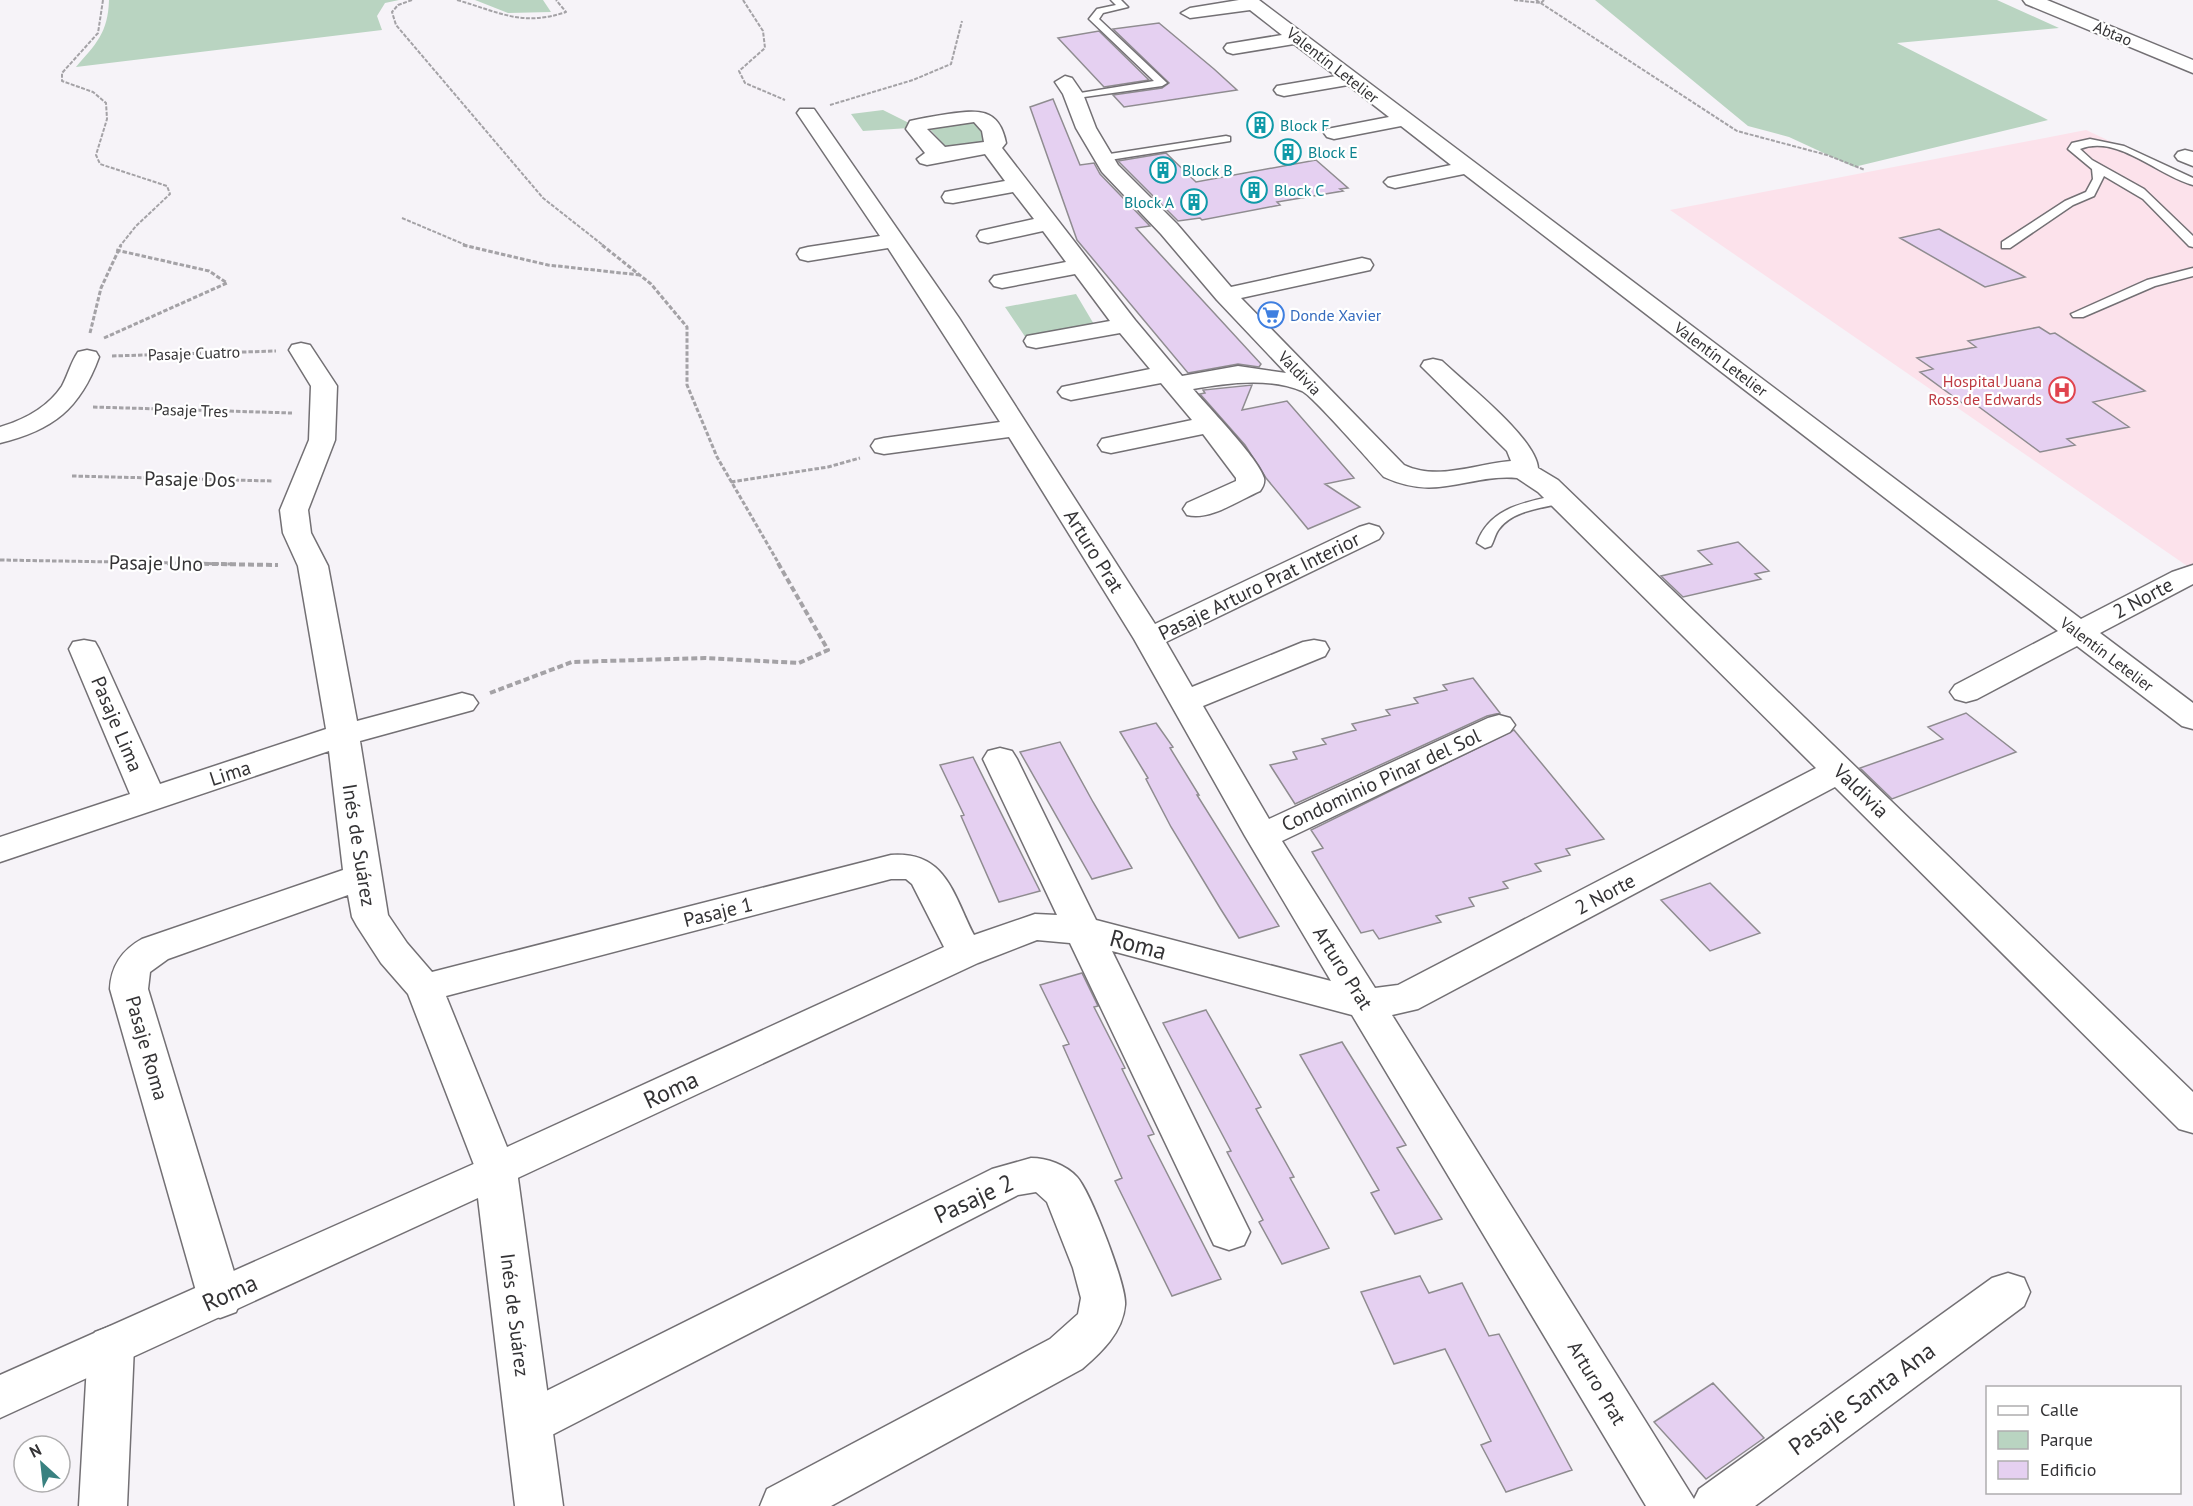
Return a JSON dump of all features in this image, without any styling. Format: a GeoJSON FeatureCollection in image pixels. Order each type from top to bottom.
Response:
{"type":"FeatureCollection","features":[{"type":"Feature","properties":{"kind":"street","name":"Abtao"},"geometry":{"type":"LineString","coordinates":[[2032,0],[2193,67]]}},
{"type":"Feature","properties":{"kind":"street"},"geometry":{"type":"LineString","coordinates":[[1190,13],[1250,2]]}},
{"type":"Feature","properties":{"kind":"street","name":"Valentín Letelier"},"geometry":{"type":"LineString","coordinates":[[1250,2],[1404,120],[1470,167],[2193,719]]}},
{"type":"Feature","properties":{"kind":"street"},"geometry":{"type":"LineString","coordinates":[[1233,48],[1298,38]]}},
{"type":"Feature","properties":{"kind":"street"},"geometry":{"type":"LineString","coordinates":[[1284,90],[1350,79]]}},
{"type":"Feature","properties":{"kind":"street","name":"Valdivia"},"geometry":{"type":"LineString","coordinates":[[1069,90],[1103,158],[1225,295],[1394,471],[1402,476],[1434,482],[1496,470],[1525,471],[1548,486],[2193,1117]]}},
{"type":"Feature","properties":{"kind":"street","name":"Arturo Prat"},"geometry":{"type":"LineString","coordinates":[[807,113],[896,240],[1149,639],[1262,836],[1672,1506]]}},
{"type":"Feature","properties":{"kind":"street"},"geometry":{"type":"LineString","coordinates":[[966,116],[980,117],[996,139],[996,143],[990,147],[934,156],[933,149],[916,129],[917,125],[966,116]]}},
{"type":"Feature","properties":{"kind":"street"},"geometry":{"type":"LineString","coordinates":[[1334,133],[1404,120]]}},
{"type":"Feature","properties":{"kind":"street"},"geometry":{"type":"LineString","coordinates":[[990,147],[1016,185],[1126,325],[1207,425],[1246,468],[1250,485],[1197,509]]}},
{"type":"Feature","properties":{"kind":"street"},"geometry":{"type":"LineString","coordinates":[[1395,182],[1470,167]]}},
{"type":"Feature","properties":{"kind":"street"},"geometry":{"type":"LineString","coordinates":[[954,197],[1016,185]]}},
{"type":"Feature","properties":{"kind":"street"},"geometry":{"type":"LineString","coordinates":[[988,236],[1048,223]]}},
{"type":"Feature","properties":{"kind":"street"},"geometry":{"type":"LineString","coordinates":[[808,254],[896,240]]}},
{"type":"Feature","properties":{"kind":"street"},"geometry":{"type":"LineString","coordinates":[[1225,295],[1362,264]]}},
{"type":"Feature","properties":{"kind":"street"},"geometry":{"type":"LineString","coordinates":[[1002,281],[1081,266]]}},
{"type":"Feature","properties":{"kind":"street"},"geometry":{"type":"LineString","coordinates":[[1036,341],[1126,325]]}},
{"type":"Feature","properties":{"kind":"street"},"geometry":{"type":"LineString","coordinates":[[0,435],[40,422],[59,406],[81,376],[88,350]]}},
{"type":"Feature","properties":{"kind":"street","name":"Inés de Suárez"},"geometry":{"type":"LineString","coordinates":[[301,350],[324,386],[322,440],[294,510],[297,533],[313,566],[343,735],[362,877],[370,917],[394,953],[424,988],[496,1171],[539,1506]]}},
{"type":"Feature","properties":{"kind":"street"},"geometry":{"type":"LineString","coordinates":[[1433,366],[1517,446],[1524,457],[1525,471]]}},
{"type":"Feature","properties":{"kind":"street"},"geometry":{"type":"LineString","coordinates":[[1165,372],[1238,374]]}},
{"type":"Feature","properties":{"kind":"street"},"geometry":{"type":"LineString","coordinates":[[1071,392],[1165,372],[1257,375],[1311,385]]}},
{"type":"Feature","properties":{"kind":"street"},"geometry":{"type":"LineString","coordinates":[[1111,445],[1207,425]]}},
{"type":"Feature","properties":{"kind":"street"},"geometry":{"type":"LineString","coordinates":[[884,446],[1017,428]]}},
{"type":"Feature","properties":{"kind":"street","name":"Pasaje Arturo Prat Interior"},"geometry":{"type":"LineString","coordinates":[[1149,639],[1369,534]]}},
{"type":"Feature","properties":{"kind":"street","name":"2 Norte"},"geometry":{"type":"LineString","coordinates":[[1966,692],[2193,574]]}},
{"type":"Feature","properties":{"kind":"street","name":"Pasaje Lima"},"geometry":{"type":"LineString","coordinates":[[84,649],[149,799]]}},
{"type":"Feature","properties":{"kind":"street"},"geometry":{"type":"LineString","coordinates":[[1186,701],[1314,649]]}},
{"type":"Feature","properties":{"kind":"street","name":"Lima"},"geometry":{"type":"LineString","coordinates":[[0,850],[343,735],[462,703]]}},
{"type":"Feature","properties":{"kind":"street","name":"Condominio Pinar del Sol"},"geometry":{"type":"LineString","coordinates":[[1262,836],[1499,725]]}},
{"type":"Feature","properties":{"kind":"street"},"geometry":{"type":"LineString","coordinates":[[1000,759],[1229,1232]]}},
{"type":"Feature","properties":{"kind":"street","name":"2 Norte"},"geometry":{"type":"LineString","coordinates":[[1365,1004],[1405,999],[1840,770]]}},
{"type":"Feature","properties":{"kind":"street","name":"Pasaje 1"},"geometry":{"type":"LineString","coordinates":[[424,988],[891,867],[918,868],[926,876],[965,953]]}},
{"type":"Feature","properties":{"kind":"street","name":"Pasaje Roma"},"geometry":{"type":"LineString","coordinates":[[220,1298],[129,989],[129,974],[135,962],[155,949],[362,877]]}},
{"type":"Feature","properties":{"kind":"street","name":"Roma"},"geometry":{"type":"LineString","coordinates":[[0,1397],[220,1298],[965,953],[1035,927],[1083,930],[1365,1004]]}},
{"type":"Feature","properties":{"kind":"street","name":"Pasaje 2"},"geometry":{"type":"LineString","coordinates":[[529,1422],[1007,1180],[1041,1174],[1053,1180],[1064,1191],[1100,1285],[1104,1305],[1098,1322],[1088,1337],[1066,1354],[784,1506]]}},
{"type":"Feature","properties":{"kind":"street","name":"Pasaje Santa Ana"},"geometry":{"type":"LineString","coordinates":[[1716,1506],[2008,1292]]}},
{"type":"Feature","properties":{"kind":"street"},"geometry":{"type":"LineString","coordinates":[[103,1506],[111,1346]]}},
{"type":"Feature","properties":{"kind":"lane"},"geometry":{"type":"LineString","coordinates":[[1069,90],[1162,83],[1094,19],[1100,11],[1123,7],[1116,0]]}},
{"type":"Feature","properties":{"kind":"lane"},"geometry":{"type":"LineString","coordinates":[[1103,158],[1226,138]]}},
{"type":"Feature","properties":{"kind":"lane"},"geometry":{"type":"LineString","coordinates":[[2193,182],[2114,146],[2086,141],[2076,145],[2074,149],[2079,156],[2139,190],[2193,243]]}},
{"type":"Feature","properties":{"kind":"lane"},"geometry":{"type":"LineString","coordinates":[[2006,245],[2069,203],[2090,194],[2099,179],[2097,167]]}},
{"type":"Feature","properties":{"kind":"lane"},"geometry":{"type":"LineString","coordinates":[[2078,314],[2151,283],[2193,272]]}},
{"type":"Feature","properties":{"kind":"lane"},"geometry":{"type":"LineString","coordinates":[[1485,543],[1490,529],[1503,517],[1562,499]]}},
{"type":"Feature","properties":{"kind":"path"},"geometry":{"type":"LineString","coordinates":[[88,350],[101,283],[116,250],[135,224],[170,194],[167,186],[100,164],[96,155],[110,111],[108,102],[100,94],[71,87],[62,81],[62,73],[98,33],[103,0]]}},
{"type":"Feature","properties":{"kind":"path"},"geometry":{"type":"LineString","coordinates":[[412,0],[398,5],[392,12],[396,25],[543,198],[651,284],[687,327],[687,385],[717,457],[828,650],[799,663],[705,658],[572,663],[462,703]]}},
{"type":"Feature","properties":{"kind":"path"},"geometry":{"type":"LineString","coordinates":[[457,0],[509,19],[547,20],[566,12],[556,0]]}},
{"type":"Feature","properties":{"kind":"path"},"geometry":{"type":"LineString","coordinates":[[742,0],[763,32],[765,48],[739,71],[745,83],[777,96],[807,113],[913,80],[951,64],[962,21]]}},
{"type":"Feature","properties":{"kind":"path"},"geometry":{"type":"LineString","coordinates":[[1514,0],[1543,2]]}},
{"type":"Feature","properties":{"kind":"path"},"geometry":{"type":"LineString","coordinates":[[1536,0],[1543,2],[1737,131],[1827,155],[1865,170]]}},
{"type":"Feature","properties":{"kind":"path"},"geometry":{"type":"LineString","coordinates":[[402,218],[433,236],[499,255],[575,270],[640,275]]}},
{"type":"Feature","properties":{"kind":"path"},"geometry":{"type":"LineString","coordinates":[[88,350],[111,336],[227,283],[209,271],[116,250]]}},
{"type":"Feature","properties":{"kind":"path","name":"Pasaje Cuatro"},"geometry":{"type":"LineString","coordinates":[[88,350],[301,350]]}},
{"type":"Feature","properties":{"kind":"path","name":"Pasaje Tres"},"geometry":{"type":"LineString","coordinates":[[59,406],[323,414]]}},
{"type":"Feature","properties":{"kind":"path"},"geometry":{"type":"LineString","coordinates":[[731,482],[828,467],[879,453],[884,446]]}},
{"type":"Feature","properties":{"kind":"path","name":"Pasaje Dos"},"geometry":{"type":"LineString","coordinates":[[72,476],[307,482]]}},
{"type":"Feature","properties":{"kind":"path","name":"Pasaje Uno"},"geometry":{"type":"LineString","coordinates":[[0,560],[313,566]]}},
{"type":"Feature","properties":{"kind":"shaded area","name":"Hospital Juana Ross de Edwards"},"geometry":{"type":"Polygon","coordinates":[[[2086,130],[2193,180],[2193,570],[1670,210],[2086,130]]]}},
{"type":"Feature","properties":{"kind":"green space"},"geometry":{"type":"Polygon","coordinates":[[[109,0],[399,0],[385,3],[377,16],[382,30],[76,67],[100,37],[106,21],[109,0]]]}},
{"type":"Feature","properties":{"kind":"green space"},"geometry":{"type":"Polygon","coordinates":[[[475,0],[543,0],[551,12],[508,13],[475,0]]]}},
{"type":"Feature","properties":{"kind":"green space"},"geometry":{"type":"Polygon","coordinates":[[[1595,0],[1997,0],[2059,28],[1897,43],[2048,120],[1854,167],[1789,137],[1748,126],[1595,0]]]}},
{"type":"Feature","properties":{"kind":"green space"},"geometry":{"type":"Polygon","coordinates":[[[883,110],[911,124],[909,128],[863,131],[851,114],[883,110]]]}},
{"type":"Feature","properties":{"kind":"green space"},"geometry":{"type":"Polygon","coordinates":[[[975,119],[988,143],[949,150],[927,126],[975,119]]]}},
{"type":"Feature","properties":{"kind":"green space"},"geometry":{"type":"Polygon","coordinates":[[[1076,294],[1095,326],[1026,338],[1005,307],[1076,294]]]}},
{"type":"Feature","properties":{"kind":"building"},"geometry":{"type":"Polygon","coordinates":[[[1159,23],[1237,90],[1124,107],[1113,95],[1162,88],[1169,83],[1113,29],[1159,23]]]}},
{"type":"Feature","properties":{"kind":"building"},"geometry":{"type":"Polygon","coordinates":[[[1099,31],[1149,80],[1104,87],[1058,38],[1099,31]]]}},
{"type":"Feature","properties":{"kind":"building"},"geometry":{"type":"Polygon","coordinates":[[[1053,99],[1080,165],[1094,163],[1100,174],[1150,226],[1136,228],[1261,364],[1259,367],[1238,364],[1188,373],[1077,240],[1030,107],[1053,99]]]}},
{"type":"Feature","properties":{"kind":"building"},"geometry":{"type":"Polygon","coordinates":[[[1166,153],[1196,182],[1316,160],[1348,188],[1340,189],[1343,191],[1277,202],[1280,205],[1202,220],[1200,218],[1178,221],[1118,161],[1166,153]]]}},
{"type":"Feature","properties":{"kind":"building"},"geometry":{"type":"Polygon","coordinates":[[[1939,229],[2025,277],[1985,287],[1900,238],[1939,229]]]}},
{"type":"Feature","properties":{"kind":"building"},"geometry":{"type":"Polygon","coordinates":[[[2039,327],[2050,334],[2055,333],[2145,391],[2093,402],[2129,427],[2067,439],[2075,445],[2040,452],[1975,404],[1965,405],[1920,372],[1933,369],[1917,358],[1976,347],[1968,341],[2039,327]]]}},
{"type":"Feature","properties":{"kind":"building"},"geometry":{"type":"Polygon","coordinates":[[[1252,385],[1242,410],[1287,401],[1354,478],[1325,484],[1360,507],[1308,529],[1266,478],[1245,445],[1200,394],[1205,393],[1203,390],[1252,385]]]}},
{"type":"Feature","properties":{"kind":"building"},"geometry":{"type":"Polygon","coordinates":[[[1738,542],[1769,571],[1755,574],[1761,579],[1683,597],[1661,576],[1712,564],[1698,551],[1738,542]]]}},
{"type":"Feature","properties":{"kind":"building"},"geometry":{"type":"Polygon","coordinates":[[[1473,678],[1500,713],[1487,716],[1295,804],[1270,765],[1297,759],[1293,752],[1326,744],[1322,739],[1356,730],[1352,724],[1390,715],[1386,710],[1418,703],[1414,698],[1447,690],[1443,685],[1473,678]]]}},
{"type":"Feature","properties":{"kind":"building"},"geometry":{"type":"Polygon","coordinates":[[[1966,713],[2016,752],[1892,799],[1860,768],[1943,739],[1928,727],[1966,713]]]}},
{"type":"Feature","properties":{"kind":"building"},"geometry":{"type":"Polygon","coordinates":[[[1156,723],[1173,747],[1170,748],[1199,795],[1197,795],[1279,926],[1239,938],[1220,908],[1171,827],[1146,779],[1148,778],[1120,732],[1156,723]]]}},
{"type":"Feature","properties":{"kind":"building"},"geometry":{"type":"Polygon","coordinates":[[[1514,730],[1604,839],[1566,849],[1570,855],[1535,864],[1541,871],[1503,882],[1508,888],[1469,898],[1474,906],[1436,916],[1441,922],[1379,939],[1373,930],[1361,933],[1312,852],[1323,848],[1311,830],[1514,730]]]}},
{"type":"Feature","properties":{"kind":"building"},"geometry":{"type":"Polygon","coordinates":[[[1060,742],[1132,868],[1092,879],[1020,752],[1060,742]]]}},
{"type":"Feature","properties":{"kind":"building"},"geometry":{"type":"Polygon","coordinates":[[[973,757],[1040,891],[999,902],[961,816],[964,815],[940,765],[973,757]]]}},
{"type":"Feature","properties":{"kind":"building"},"geometry":{"type":"Polygon","coordinates":[[[1710,883],[1760,933],[1710,951],[1661,900],[1710,883]]]}},
{"type":"Feature","properties":{"kind":"building"},"geometry":{"type":"Polygon","coordinates":[[[1082,973],[1098,1006],[1094,1007],[1125,1068],[1122,1069],[1154,1134],[1148,1136],[1221,1279],[1172,1296],[1115,1181],[1122,1178],[1063,1046],[1069,1044],[1040,985],[1082,973]]]}},
{"type":"Feature","properties":{"kind":"building"},"geometry":{"type":"Polygon","coordinates":[[[1206,1010],[1261,1107],[1256,1109],[1294,1177],[1290,1178],[1329,1248],[1282,1264],[1259,1222],[1263,1220],[1227,1152],[1231,1151],[1163,1023],[1206,1010]]]}},
{"type":"Feature","properties":{"kind":"building"},"geometry":{"type":"Polygon","coordinates":[[[1342,1042],[1406,1145],[1397,1148],[1442,1219],[1395,1234],[1371,1193],[1379,1190],[1300,1055],[1342,1042]]]}},
{"type":"Feature","properties":{"kind":"building"},"geometry":{"type":"Polygon","coordinates":[[[1420,1276],[1429,1293],[1462,1283],[1489,1336],[1499,1334],[1572,1470],[1506,1492],[1481,1445],[1491,1441],[1445,1349],[1394,1364],[1361,1292],[1420,1276]]]}},
{"type":"Feature","properties":{"kind":"building"},"geometry":{"type":"Polygon","coordinates":[[[1713,1383],[1764,1438],[1706,1479],[1654,1422],[1713,1383]]]}},
{"type":"Feature","properties":{"kind":"place","name":"Block F"},"geometry":{"type":"Point","coordinates":[1260,125]}},
{"type":"Feature","properties":{"kind":"place","name":"Block E"},"geometry":{"type":"Point","coordinates":[1288,152]}},
{"type":"Feature","properties":{"kind":"place","name":"Block B"},"geometry":{"type":"Point","coordinates":[1163,170]}},
{"type":"Feature","properties":{"kind":"place","name":"Block C"},"geometry":{"type":"Point","coordinates":[1254,190]}},
{"type":"Feature","properties":{"kind":"place","name":"Block A"},"geometry":{"type":"Point","coordinates":[1194,202]}},
{"type":"Feature","properties":{"kind":"place","name":"Donde Xavier"},"geometry":{"type":"Point","coordinates":[1271,315]}},
{"type":"Feature","properties":{"kind":"place","name":"Hospital Juana Ross de Edwards"},"geometry":{"type":"Point","coordinates":[2062,390]}}]}
